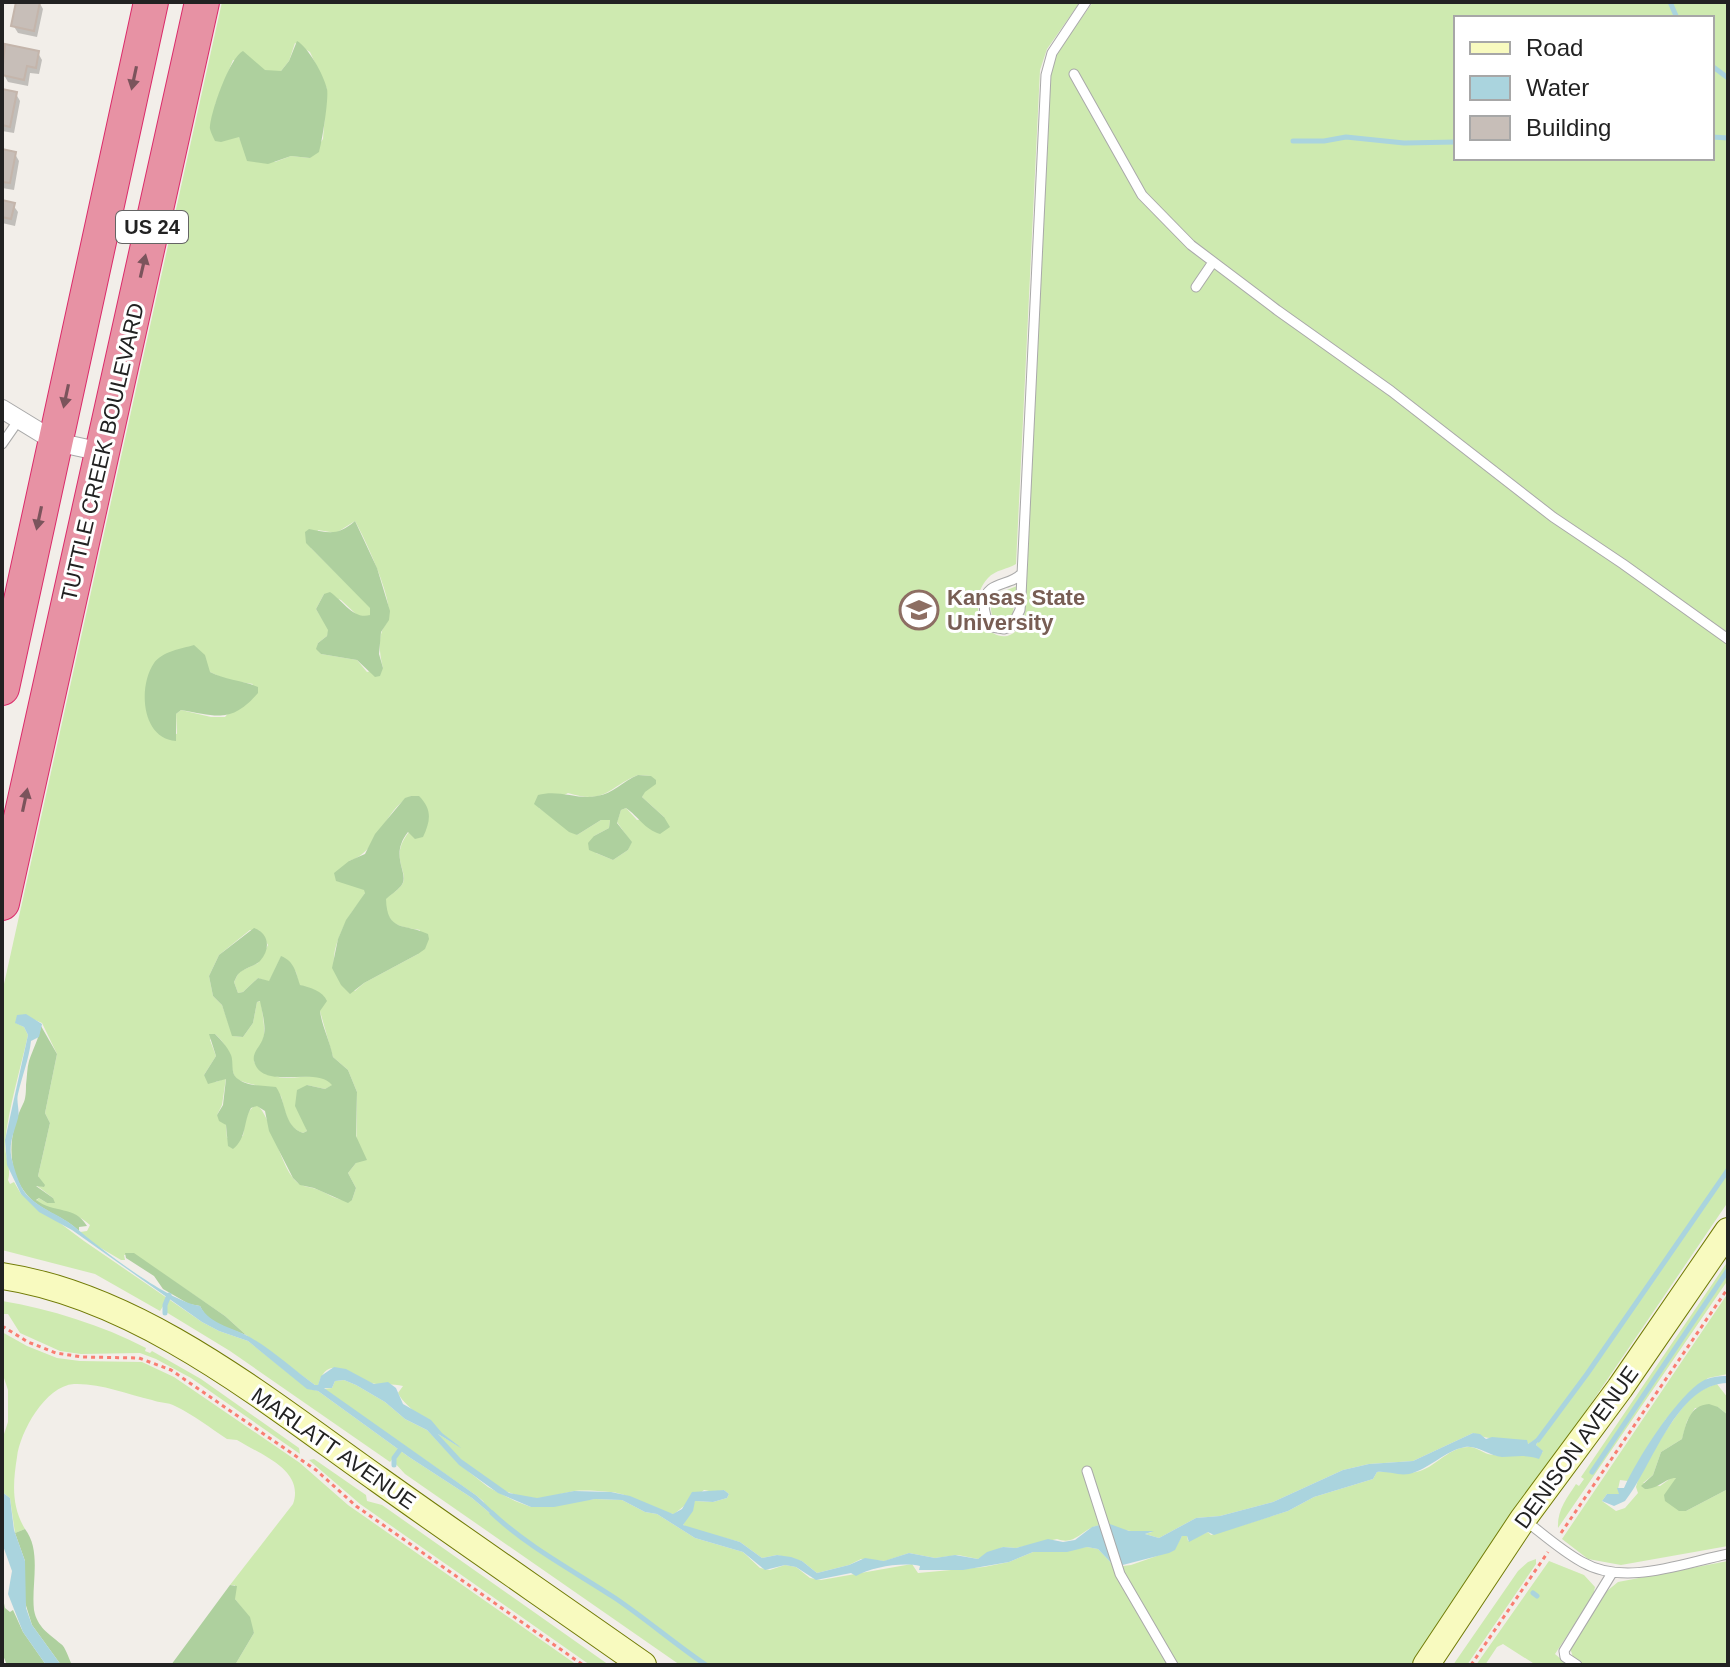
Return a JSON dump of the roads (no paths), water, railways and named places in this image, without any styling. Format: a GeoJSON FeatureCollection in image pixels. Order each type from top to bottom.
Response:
{"type":"FeatureCollection","features":[{"type":"Feature","properties":{"kind":"highway","name":"TUTTLE CREEK BOULEVARD"},"geometry":{"type":"LineString","coordinates":[[2,688],[151,2]]}},
{"type":"Feature","properties":{"kind":"highway","name":"TUTTLE CREEK BOULEVARD"},"geometry":{"type":"LineString","coordinates":[[2,903],[202,2]]}},
{"type":"Feature","properties":{"kind":"main road","name":"DENISON AVENUE"},"geometry":{"type":"LineString","coordinates":[[1426,1665],[1523,1519],[1620,1388],[1728,1231]]}},
{"type":"Feature","properties":{"kind":"main road","name":"MARLATT AVENUE"},"geometry":{"type":"LineString","coordinates":[[2,1276],[77,1295],[145,1325],[199,1355],[643,1665]]}},
{"type":"Feature","properties":{"kind":"street"},"geometry":{"type":"LineString","coordinates":[[2,409],[56,442],[102,452]]}},
{"type":"Feature","properties":{"kind":"lane"},"geometry":{"type":"LineString","coordinates":[[1022,573],[1014,580],[988,591],[984,606],[992,627],[1004,629],[1012,626],[1020,610],[1022,573],[1046,75],[1052,53],[1086,2]]}},
{"type":"Feature","properties":{"kind":"lane"},"geometry":{"type":"LineString","coordinates":[[1074,74],[1142,195],[1168,223],[1213,262],[1403,400],[1553,517],[1728,639]]}},
{"type":"Feature","properties":{"kind":"lane"},"geometry":{"type":"LineString","coordinates":[[1196,287],[1213,262]]}},
{"type":"Feature","properties":{"kind":"lane"},"geometry":{"type":"LineString","coordinates":[[2,444],[18,421]]}},
{"type":"Feature","properties":{"kind":"lane"},"geometry":{"type":"LineString","coordinates":[[1087,1471],[1120,1574],[1173,1665]]}},
{"type":"Feature","properties":{"kind":"lane"},"geometry":{"type":"LineString","coordinates":[[1523,1519],[1582,1563],[1612,1573],[1662,1568],[1728,1554]]}},
{"type":"Feature","properties":{"kind":"lane"},"geometry":{"type":"LineString","coordinates":[[1577,1665],[1565,1657],[1564,1651],[1612,1573]]}},
{"type":"Feature","properties":{"kind":"water"},"geometry":{"type":"Polygon","coordinates":[[[26,1014],[42,1024],[39,1037],[31,1041],[18,1094],[18,1115],[11,1144],[14,1169],[26,1194],[136,1273],[171,1295],[200,1306],[217,1322],[253,1339],[315,1385],[318,1385],[321,1376],[334,1367],[346,1369],[374,1384],[388,1382],[396,1388],[403,1404],[431,1420],[461,1448],[438,1434],[461,1459],[509,1493],[537,1498],[574,1491],[611,1492],[630,1496],[673,1514],[682,1509],[692,1492],[724,1490],[729,1494],[727,1498],[713,1502],[695,1501],[693,1511],[683,1525],[740,1542],[762,1558],[777,1555],[791,1557],[817,1573],[865,1558],[884,1561],[909,1553],[935,1558],[955,1555],[978,1559],[987,1552],[1003,1547],[1016,1548],[1048,1539],[1063,1542],[1075,1540],[1092,1527],[1107,1523],[1129,1531],[1154,1531],[1145,1534],[1159,1538],[1196,1518],[1220,1516],[1273,1502],[1343,1470],[1369,1464],[1413,1461],[1473,1433],[1486,1439],[1527,1440],[1528,1444],[1541,1435],[1536,1445],[1543,1451],[1539,1459],[1502,1457],[1465,1447],[1409,1474],[1377,1472],[1373,1479],[1314,1497],[1288,1511],[1214,1535],[1208,1532],[1189,1542],[1187,1536],[1182,1536],[1175,1550],[1169,1553],[1115,1567],[1098,1549],[1087,1547],[1067,1552],[1033,1552],[1009,1562],[963,1570],[919,1570],[920,1566],[896,1565],[856,1576],[851,1573],[816,1580],[796,1567],[785,1565],[765,1570],[743,1552],[695,1538],[657,1514],[645,1512],[622,1500],[595,1499],[554,1507],[531,1507],[498,1493],[459,1465],[427,1430],[405,1419],[385,1402],[356,1385],[344,1380],[335,1381],[332,1388],[324,1388],[477,1496],[495,1513],[491,1514],[318,1391],[307,1389],[248,1341],[202,1322],[72,1230],[39,1212],[21,1194],[7,1165],[5,1140],[28,1035],[24,1027],[15,1023],[17,1015],[26,1014]]]}},
{"type":"Feature","properties":{"kind":"water"},"geometry":{"type":"Polygon","coordinates":[[[1728,1376],[1728,1383],[1710,1387],[1694,1397],[1680,1412],[1625,1501],[1614,1506],[1602,1501],[1607,1494],[1619,1494],[1617,1488],[1624,1488],[1656,1432],[1688,1393],[1705,1380],[1728,1376]]]}},
{"type":"Feature","properties":{"kind":"water"},"geometry":{"type":"Polygon","coordinates":[[[2,1492],[10,1498],[14,1530],[25,1561],[26,1608],[32,1625],[61,1665],[46,1665],[23,1632],[8,1594],[12,1571],[2,1543],[2,1492]]]}},
{"type":"Feature","properties":{"kind":"waterway"},"geometry":{"type":"LineString","coordinates":[[1670,2],[1676,16]]}},
{"type":"Feature","properties":{"kind":"waterway"},"geometry":{"type":"LineString","coordinates":[[1714,68],[1728,78]]}},
{"type":"Feature","properties":{"kind":"waterway"},"geometry":{"type":"LineString","coordinates":[[1293,141],[1346,137],[1404,143],[1454,142]]}},
{"type":"Feature","properties":{"kind":"waterway"},"geometry":{"type":"LineString","coordinates":[[1714,137],[1728,138]]}},
{"type":"Feature","properties":{"kind":"waterway"},"geometry":{"type":"LineString","coordinates":[[1538,1440],[1728,1170]]}},
{"type":"Feature","properties":{"kind":"waterway"},"geometry":{"type":"LineString","coordinates":[[1592,1472],[1728,1270]]}},
{"type":"Feature","properties":{"kind":"waterway"},"geometry":{"type":"LineString","coordinates":[[165,1313],[169,1295]]}},
{"type":"Feature","properties":{"kind":"waterway"},"geometry":{"type":"LineString","coordinates":[[394,1465],[394,1458],[402,1447]]}},
{"type":"Feature","properties":{"kind":"waterway"},"geometry":{"type":"LineString","coordinates":[[492,1513],[536,1548],[615,1598],[706,1665]]}},
{"type":"Feature","properties":{"kind":"waterway"},"geometry":{"type":"LineString","coordinates":[[1533,1593],[1537,1596]]}},
{"type":"Feature","properties":{"kind":"place","name":"Kansas State University"},"geometry":{"type":"Point","coordinates":[919,610]}}]}
